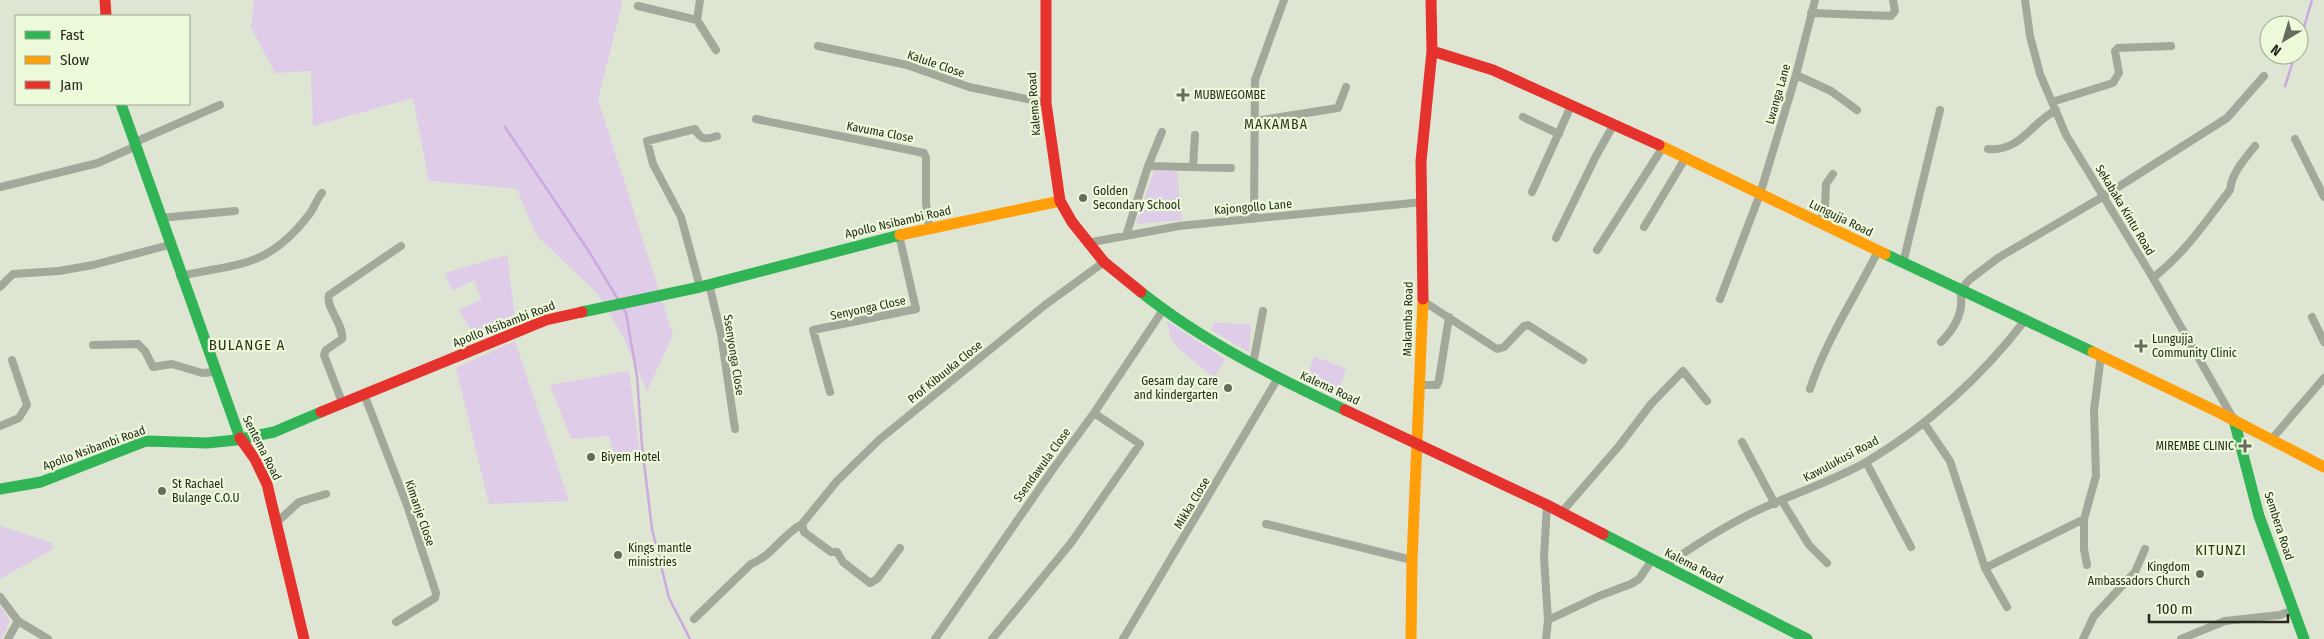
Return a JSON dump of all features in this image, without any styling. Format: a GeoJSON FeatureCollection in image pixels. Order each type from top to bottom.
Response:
{"type":"FeatureCollection","features":[{"type":"Feature","properties":{"kind":"street"},"geometry":{"type":"LineString","coordinates":[[105,0],[106,15]]}},
{"type":"Feature","properties":{"kind":"street"},"geometry":{"type":"LineString","coordinates":[[700,0],[697,20],[716,50]]}},
{"type":"Feature","properties":{"kind":"street","name":"Kalema Road"},"geometry":{"type":"LineString","coordinates":[[1046,0],[1046,103],[1060,201],[1087,243],[1104,262],[1163,310],[1278,378],[1547,506],[1807,639]]}},
{"type":"Feature","properties":{"kind":"street"},"geometry":{"type":"LineString","coordinates":[[1254,219],[1255,80],[1258,67],[1284,0]]}},
{"type":"Feature","properties":{"kind":"street","name":"Makamba Road"},"geometry":{"type":"LineString","coordinates":[[1411,639],[1412,560],[1422,301],[1422,161],[1432,51],[1431,0]]}},
{"type":"Feature","properties":{"kind":"street","name":"Lwanga Lane"},"geometry":{"type":"LineString","coordinates":[[1720,299],[1760,194],[1796,75],[1815,0]]}},
{"type":"Feature","properties":{"kind":"street"},"geometry":{"type":"LineString","coordinates":[[1811,13],[1891,16],[1894,15],[1895,11],[1893,0]]}},
{"type":"Feature","properties":{"kind":"street","name":"Sekabaka Kintu Road"},"geometry":{"type":"LineString","coordinates":[[2025,0],[2030,36],[2040,74],[2066,135],[2153,278],[2234,420]]}},
{"type":"Feature","properties":{"kind":"street"},"geometry":{"type":"LineString","coordinates":[[638,6],[697,20]]}},
{"type":"Feature","properties":{"kind":"street","name":"Kalule Close"},"geometry":{"type":"LineString","coordinates":[[818,46],[907,65],[969,87],[1046,103]]}},
{"type":"Feature","properties":{"kind":"street"},"geometry":{"type":"LineString","coordinates":[[2052,102],[2113,83],[2119,73],[2115,52],[2118,48],[2171,46]]}},
{"type":"Feature","properties":{"kind":"street","name":"Lungujja Road"},"geometry":{"type":"LineString","coordinates":[[1432,51],[1492,70],[1686,157],[1960,291],[2026,319],[2101,355],[2234,420],[2324,467]]}},
{"type":"Feature","properties":{"kind":"street"},"geometry":{"type":"LineString","coordinates":[[1796,75],[1831,91],[1857,110]]}},
{"type":"Feature","properties":{"kind":"street"},"geometry":{"type":"LineString","coordinates":[[1940,342],[1951,332],[1957,320],[1963,302],[1960,291],[1970,280],[1998,258],[2104,196],[2226,118],[2264,76]]}},
{"type":"Feature","properties":{"kind":"street"},"geometry":{"type":"LineString","coordinates":[[1255,120],[1338,108],[1346,87]]}},
{"type":"Feature","properties":{"kind":"street","name":"Sentema Road"},"geometry":{"type":"LineString","coordinates":[[121,105],[214,372],[241,441],[261,471],[269,493],[304,639]]}},
{"type":"Feature","properties":{"kind":"street"},"geometry":{"type":"LineString","coordinates":[[0,187],[98,163],[220,105]]}},
{"type":"Feature","properties":{"kind":"street"},"geometry":{"type":"LineString","coordinates":[[1532,192],[1572,106]]}},
{"type":"Feature","properties":{"kind":"street"},"geometry":{"type":"LineString","coordinates":[[1903,263],[1940,110]]}},
{"type":"Feature","properties":{"kind":"street"},"geometry":{"type":"LineString","coordinates":[[1988,149],[1998,150],[2015,144],[2045,116],[2056,110]]}},
{"type":"Feature","properties":{"kind":"street"},"geometry":{"type":"LineString","coordinates":[[1523,117],[1559,134]]}},
{"type":"Feature","properties":{"kind":"street","name":"Kavuma Close"},"geometry":{"type":"LineString","coordinates":[[756,119],[924,153],[926,158],[926,203],[929,228]]}},
{"type":"Feature","properties":{"kind":"street"},"geometry":{"type":"LineString","coordinates":[[1556,238],[1596,156],[1614,124]]}},
{"type":"Feature","properties":{"kind":"street","name":"Ssenyonga Close"},"geometry":{"type":"LineString","coordinates":[[717,136],[706,140],[699,137],[694,129],[647,141],[653,164],[681,218],[721,334],[735,430]]}},
{"type":"Feature","properties":{"kind":"street"},"geometry":{"type":"LineString","coordinates":[[1126,236],[1148,166],[1162,132]]}},
{"type":"Feature","properties":{"kind":"street"},"geometry":{"type":"LineString","coordinates":[[1193,167],[1195,135]]}},
{"type":"Feature","properties":{"kind":"street"},"geometry":{"type":"LineString","coordinates":[[2295,139],[2324,197]]}},
{"type":"Feature","properties":{"kind":"street"},"geometry":{"type":"LineString","coordinates":[[2153,278],[2174,261],[2190,244],[2230,190],[2231,182],[2238,168],[2255,146]]}},
{"type":"Feature","properties":{"kind":"street"},"geometry":{"type":"LineString","coordinates":[[1597,250],[1663,147]]}},
{"type":"Feature","properties":{"kind":"street"},"geometry":{"type":"LineString","coordinates":[[1644,227],[1686,157]]}},
{"type":"Feature","properties":{"kind":"street"},"geometry":{"type":"LineString","coordinates":[[1148,166],[1231,168]]}},
{"type":"Feature","properties":{"kind":"street"},"geometry":{"type":"LineString","coordinates":[[1819,223],[1825,208],[1826,184],[1833,174]]}},
{"type":"Feature","properties":{"kind":"street"},"geometry":{"type":"LineString","coordinates":[[180,276],[257,260],[270,253],[295,232],[308,216],[322,193]]}},
{"type":"Feature","properties":{"kind":"street","name":"Apollo Nsibambi Road"},"geometry":{"type":"LineString","coordinates":[[0,489],[41,482],[146,441],[164,439],[198,443],[241,441],[274,432],[342,402],[546,320],[704,286],[929,228],[1060,201]]}},
{"type":"Feature","properties":{"kind":"street","name":"Kajongollo Lane"},"geometry":{"type":"LineString","coordinates":[[1087,243],[1179,226],[1423,202]]}},
{"type":"Feature","properties":{"kind":"street"},"geometry":{"type":"LineString","coordinates":[[160,218],[235,211]]}},
{"type":"Feature","properties":{"kind":"street","name":"Senyonga Close"},"geometry":{"type":"LineString","coordinates":[[830,392],[813,330],[916,309],[899,236]]}},
{"type":"Feature","properties":{"kind":"street"},"geometry":{"type":"LineString","coordinates":[[0,287],[13,274],[59,271],[169,245]]}},
{"type":"Feature","properties":{"kind":"street"},"geometry":{"type":"LineString","coordinates":[[342,402],[324,355],[326,350],[342,339],[343,335],[335,313],[328,302],[329,295],[401,246]]}},
{"type":"Feature","properties":{"kind":"street"},"geometry":{"type":"LineString","coordinates":[[1810,389],[1826,347],[1850,308],[1878,251]]}},
{"type":"Feature","properties":{"kind":"street","name":"Prof Kibuuka Close"},"geometry":{"type":"LineString","coordinates":[[694,619],[752,564],[763,558],[794,528],[802,524],[837,481],[880,439],[1045,305],[1104,262]]}},
{"type":"Feature","properties":{"kind":"street"},"geometry":{"type":"LineString","coordinates":[[1422,301],[1497,349],[1504,347],[1524,326],[1528,325],[1583,360]]}},
{"type":"Feature","properties":{"kind":"street","name":"Ssendawula Close"},"geometry":{"type":"LineString","coordinates":[[937,636],[1094,413],[1163,310]]}},
{"type":"Feature","properties":{"kind":"street"},"geometry":{"type":"LineString","coordinates":[[1252,364],[1263,311]]}},
{"type":"Feature","properties":{"kind":"street"},"geometry":{"type":"LineString","coordinates":[[1420,385],[1437,385],[1440,380],[1449,317]]}},
{"type":"Feature","properties":{"kind":"street"},"geometry":{"type":"LineString","coordinates":[[2312,317],[2324,342]]}},
{"type":"Feature","properties":{"kind":"street","name":"Kawulukusi Road"},"geometry":{"type":"LineString","coordinates":[[1665,566],[1721,530],[1866,462],[1924,422],[1975,377],[2026,319]]}},
{"type":"Feature","properties":{"kind":"street"},"geometry":{"type":"LineString","coordinates":[[94,345],[138,344],[153,367],[172,364],[202,373],[214,372]]}},
{"type":"Feature","properties":{"kind":"street"},"geometry":{"type":"LineString","coordinates":[[2087,565],[2084,549],[2084,518],[2096,476],[2094,410],[2101,355]]}},
{"type":"Feature","properties":{"kind":"street"},"geometry":{"type":"LineString","coordinates":[[0,426],[19,418],[27,405],[12,360]]}},
{"type":"Feature","properties":{"kind":"street"},"geometry":{"type":"LineString","coordinates":[[1561,513],[1625,439],[1651,404],[1683,371],[1707,402]]}},
{"type":"Feature","properties":{"kind":"street","name":"Mikka Close"},"geometry":{"type":"LineString","coordinates":[[1123,639],[1278,378]]}},
{"type":"Feature","properties":{"kind":"street"},"geometry":{"type":"LineString","coordinates":[[2271,440],[2324,378]]}},
{"type":"Feature","properties":{"kind":"street","name":"Kimanje Close"},"geometry":{"type":"LineString","coordinates":[[364,394],[407,505],[436,593],[435,598],[396,622]]}},
{"type":"Feature","properties":{"kind":"street"},"geometry":{"type":"LineString","coordinates":[[992,639],[1071,543],[1140,444],[1094,413]]}},
{"type":"Feature","properties":{"kind":"street","name":"Sembera Road"},"geometry":{"type":"LineString","coordinates":[[2234,420],[2259,516],[2304,639]]}},
{"type":"Feature","properties":{"kind":"street"},"geometry":{"type":"LineString","coordinates":[[1924,422],[1950,461],[1985,568],[2007,607]]}},
{"type":"Feature","properties":{"kind":"street"},"geometry":{"type":"LineString","coordinates":[[1742,442],[1779,502],[1809,545],[1827,563]]}},
{"type":"Feature","properties":{"kind":"street"},"geometry":{"type":"LineString","coordinates":[[1866,462],[1911,547]]}},
{"type":"Feature","properties":{"kind":"street"},"geometry":{"type":"LineString","coordinates":[[276,523],[299,502],[326,494]]}},
{"type":"Feature","properties":{"kind":"street"},"geometry":{"type":"LineString","coordinates":[[1546,639],[1548,620],[1544,557],[1547,506]]}},
{"type":"Feature","properties":{"kind":"street"},"geometry":{"type":"LineString","coordinates":[[1985,568],[2084,518]]}},
{"type":"Feature","properties":{"kind":"street"},"geometry":{"type":"LineString","coordinates":[[802,524],[804,532],[831,552],[837,552],[843,562],[870,583],[877,579],[900,548]]}},
{"type":"Feature","properties":{"kind":"street"},"geometry":{"type":"LineString","coordinates":[[1266,524],[1412,560]]}},
{"type":"Feature","properties":{"kind":"street"},"geometry":{"type":"LineString","coordinates":[[2083,639],[2094,616],[2135,572],[2144,549]]}},
{"type":"Feature","properties":{"kind":"street"},"geometry":{"type":"LineString","coordinates":[[1548,620],[1599,596],[1631,584],[1639,579],[1652,560]]}},
{"type":"Feature","properties":{"kind":"street"},"geometry":{"type":"LineString","coordinates":[[0,597],[18,621],[48,639]]}},
{"type":"Feature","properties":{"kind":"street"},"geometry":{"type":"LineString","coordinates":[[2182,639],[2225,621],[2280,615],[2293,610]]}},
{"type":"Feature","properties":{"kind":"street"},"geometry":{"type":"LineString","coordinates":[[8,639],[18,621]]}},
{"type":"Feature","properties":{"kind":"shaded area"},"geometry":{"type":"Polygon","coordinates":[[[254,0],[623,0],[598,99],[673,335],[647,391],[622,334],[597,293],[536,235],[517,189],[429,181],[413,98],[313,126],[311,71],[275,73],[251,27],[254,0]]]}},
{"type":"Feature","properties":{"kind":"shaded area"},"geometry":{"type":"Polygon","coordinates":[[[1154,171],[1177,171],[1182,220],[1136,224],[1154,171]]]}},
{"type":"Feature","properties":{"kind":"shaded area"},"geometry":{"type":"Polygon","coordinates":[[[507,255],[516,324],[477,341],[459,310],[481,299],[474,280],[452,291],[445,273],[507,255]]]}},
{"type":"Feature","properties":{"kind":"shaded area"},"geometry":{"type":"Polygon","coordinates":[[[1167,321],[1225,359],[1214,378],[1179,349],[1170,336],[1167,321]]]}},
{"type":"Feature","properties":{"kind":"shaded area"},"geometry":{"type":"Polygon","coordinates":[[[1214,322],[1251,325],[1249,352],[1211,330],[1214,322]]]}},
{"type":"Feature","properties":{"kind":"shaded area"},"geometry":{"type":"Polygon","coordinates":[[[515,341],[569,501],[489,504],[456,368],[515,341]]]}},
{"type":"Feature","properties":{"kind":"shaded area"},"geometry":{"type":"Polygon","coordinates":[[[1314,356],[1346,369],[1336,399],[1305,383],[1314,356]]]}},
{"type":"Feature","properties":{"kind":"shaded area"},"geometry":{"type":"Polygon","coordinates":[[[629,371],[641,461],[616,460],[609,436],[571,439],[550,385],[629,371]]]}},
{"type":"Feature","properties":{"kind":"shaded area"},"geometry":{"type":"Polygon","coordinates":[[[0,526],[52,543],[53,549],[0,579],[0,526]]]}},
{"type":"Feature","properties":{"kind":"shaded area"},"geometry":{"type":"Polygon","coordinates":[[[0,606],[10,621],[1,639],[0,639],[0,606]]]}},
{"type":"Feature","properties":{"kind":"waterway"},"geometry":{"type":"LineString","coordinates":[[2308,15],[2312,0]]}},
{"type":"Feature","properties":{"kind":"waterway"},"geometry":{"type":"LineString","coordinates":[[2285,86],[2292,65]]}},
{"type":"Feature","properties":{"kind":"waterway"},"geometry":{"type":"LineString","coordinates":[[505,127],[588,250],[619,301]]}},
{"type":"Feature","properties":{"kind":"waterway"},"geometry":{"type":"LineString","coordinates":[[623,308],[626,313],[637,376],[642,446],[652,529],[669,598],[690,639]]}},
{"type":"Feature","properties":{"kind":"traffic: fast"},"geometry":{"type":"LineString","coordinates":[[121,105],[240,438]]}},
{"type":"Feature","properties":{"kind":"traffic: fast"},"geometry":{"type":"LineString","coordinates":[[582,312],[700,287],[900,235]]}},
{"type":"Feature","properties":{"kind":"traffic: fast"},"geometry":{"type":"LineString","coordinates":[[1885,254],[2093,352]]}},
{"type":"Feature","properties":{"kind":"traffic: fast"},"geometry":{"type":"LineString","coordinates":[[1141,292],[1164,310],[1214,342],[1292,385],[1345,410]]}},
{"type":"Feature","properties":{"kind":"traffic: fast"},"geometry":{"type":"LineString","coordinates":[[0,489],[41,482],[146,441],[207,443],[236,440],[274,432],[321,412]]}},
{"type":"Feature","properties":{"kind":"traffic: fast"},"geometry":{"type":"LineString","coordinates":[[2234,420],[2259,516],[2304,639]]}},
{"type":"Feature","properties":{"kind":"traffic: fast"},"geometry":{"type":"LineString","coordinates":[[1603,534],[1807,639]]}},
{"type":"Feature","properties":{"kind":"traffic: slow"},"geometry":{"type":"LineString","coordinates":[[1659,145],[1885,254]]}},
{"type":"Feature","properties":{"kind":"traffic: slow"},"geometry":{"type":"LineString","coordinates":[[900,235],[1060,201]]}},
{"type":"Feature","properties":{"kind":"traffic: slow"},"geometry":{"type":"LineString","coordinates":[[1411,639],[1412,560],[1423,299]]}},
{"type":"Feature","properties":{"kind":"traffic: slow"},"geometry":{"type":"LineString","coordinates":[[2093,352],[2216,411],[2324,467]]}},
{"type":"Feature","properties":{"kind":"traffic: jam"},"geometry":{"type":"LineString","coordinates":[[105,0],[106,15]]}},
{"type":"Feature","properties":{"kind":"traffic: jam"},"geometry":{"type":"LineString","coordinates":[[1046,0],[1046,103],[1060,201],[1072,222],[1104,262],[1141,292]]}},
{"type":"Feature","properties":{"kind":"traffic: jam"},"geometry":{"type":"LineString","coordinates":[[1423,299],[1421,161],[1432,51],[1431,0]]}},
{"type":"Feature","properties":{"kind":"traffic: jam"},"geometry":{"type":"LineString","coordinates":[[1432,51],[1493,70],[1659,145]]}},
{"type":"Feature","properties":{"kind":"traffic: jam"},"geometry":{"type":"LineString","coordinates":[[321,412],[546,320],[582,312]]}},
{"type":"Feature","properties":{"kind":"traffic: jam"},"geometry":{"type":"LineString","coordinates":[[1345,410],[1547,505],[1603,534]]}},
{"type":"Feature","properties":{"kind":"traffic: jam"},"geometry":{"type":"LineString","coordinates":[[240,438],[255,459],[267,484],[304,639]]}},
{"type":"Feature","properties":{"kind":"place","name":"MUBWEGOMBE"},"geometry":{"type":"Point","coordinates":[1183,95]}},
{"type":"Feature","properties":{"kind":"place","name":"Golden Secondary School"},"geometry":{"type":"Point","coordinates":[1083,198]}},
{"type":"Feature","properties":{"kind":"place","name":"Lungujja Community Clinic"},"geometry":{"type":"Point","coordinates":[2141,346]}},
{"type":"Feature","properties":{"kind":"place","name":"Gesam day care and kindergarten"},"geometry":{"type":"Point","coordinates":[1228,388]}},
{"type":"Feature","properties":{"kind":"place","name":"MIREMBE CLINIC"},"geometry":{"type":"Point","coordinates":[2245,446]}},
{"type":"Feature","properties":{"kind":"place","name":"Biyem Hotel"},"geometry":{"type":"Point","coordinates":[591,457]}},
{"type":"Feature","properties":{"kind":"place","name":"St Rachael Bulange C.O.U"},"geometry":{"type":"Point","coordinates":[162,491]}},
{"type":"Feature","properties":{"kind":"place","name":"Kings mantle ministries"},"geometry":{"type":"Point","coordinates":[618,555]}},
{"type":"Feature","properties":{"kind":"place","name":"Kingdom Ambassadors Church"},"geometry":{"type":"Point","coordinates":[2200,574]}},
{"type":"Feature","properties":{"kind":"district","name":"MAKAMBA"},"geometry":{"type":"Point","coordinates":[1276,124]}},
{"type":"Feature","properties":{"kind":"district","name":"BULANGE A"},"geometry":{"type":"Point","coordinates":[247,345]}},
{"type":"Feature","properties":{"kind":"district","name":"KITUNZI"},"geometry":{"type":"Point","coordinates":[2221,550]}}]}
